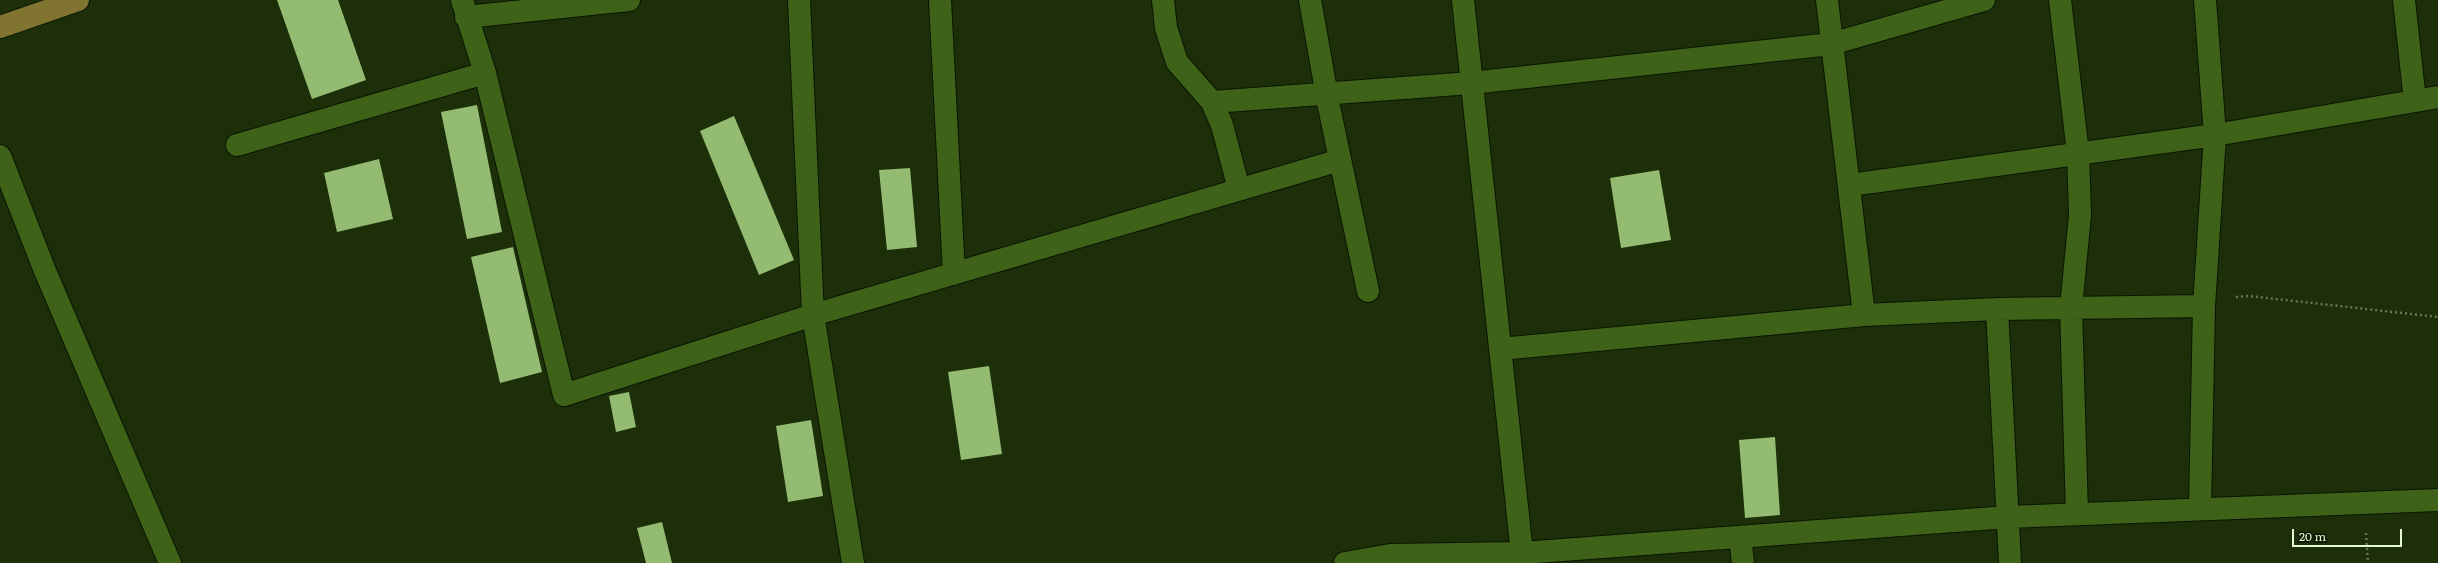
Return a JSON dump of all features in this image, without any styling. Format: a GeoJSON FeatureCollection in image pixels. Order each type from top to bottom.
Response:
{"type":"FeatureCollection","features":[{"type":"Feature","properties":{"kind":"main road"},"geometry":{"type":"LineString","coordinates":[[0,27],[78,0]]}},
{"type":"Feature","properties":{"kind":"street"},"geometry":{"type":"LineString","coordinates":[[629,0],[464,9],[485,73],[564,395],[813,316],[1340,160]]}},
{"type":"Feature","properties":{"kind":"street"},"geometry":{"type":"LineString","coordinates":[[799,0],[813,316],[853,563]]}},
{"type":"Feature","properties":{"kind":"street"},"geometry":{"type":"LineString","coordinates":[[940,0],[954,274]]}},
{"type":"Feature","properties":{"kind":"street"},"geometry":{"type":"LineString","coordinates":[[1163,0],[1166,28],[1177,62],[1212,102],[1222,125],[1239,189]]}},
{"type":"Feature","properties":{"kind":"street"},"geometry":{"type":"LineString","coordinates":[[1310,0],[1340,160],[1368,291]]}},
{"type":"Feature","properties":{"kind":"street"},"geometry":{"type":"LineString","coordinates":[[1463,0],[1523,558]]}},
{"type":"Feature","properties":{"kind":"street"},"geometry":{"type":"LineString","coordinates":[[1827,0],[1831,44],[1850,185],[1864,315]]}},
{"type":"Feature","properties":{"kind":"street"},"geometry":{"type":"LineString","coordinates":[[1212,102],[1327,92],[1471,83],[1831,44],[1984,0]]}},
{"type":"Feature","properties":{"kind":"street"},"geometry":{"type":"LineString","coordinates":[[2060,0],[2078,153],[2080,215],[2071,308],[2077,514]]}},
{"type":"Feature","properties":{"kind":"street"},"geometry":{"type":"LineString","coordinates":[[2200,509],[2204,306],[2215,135],[2205,0]]}},
{"type":"Feature","properties":{"kind":"street"},"geometry":{"type":"LineString","coordinates":[[2404,0],[2415,101]]}},
{"type":"Feature","properties":{"kind":"street"},"geometry":{"type":"LineString","coordinates":[[236,145],[485,73]]}},
{"type":"Feature","properties":{"kind":"street"},"geometry":{"type":"LineString","coordinates":[[1850,185],[2215,135],[2438,96]]}},
{"type":"Feature","properties":{"kind":"street"},"geometry":{"type":"LineString","coordinates":[[0,156],[45,271],[170,563]]}},
{"type":"Feature","properties":{"kind":"street"},"geometry":{"type":"LineString","coordinates":[[1500,348],[1864,315],[1996,309],[2204,306]]}},
{"type":"Feature","properties":{"kind":"street"},"geometry":{"type":"LineString","coordinates":[[1996,309],[2010,563]]}},
{"type":"Feature","properties":{"kind":"street"},"geometry":{"type":"LineString","coordinates":[[1345,563],[1390,555],[1523,558],[1740,537],[2008,517],[2438,500]]}},
{"type":"Feature","properties":{"kind":"street"},"geometry":{"type":"LineString","coordinates":[[1740,537],[1743,563]]}},
{"type":"Feature","properties":{"kind":"path"},"geometry":{"type":"LineString","coordinates":[[2204,306],[2224,299],[2249,296],[2438,317]]}},
{"type":"Feature","properties":{"kind":"building"},"geometry":{"type":"Polygon","coordinates":[[[277,0],[338,0],[366,80],[312,99],[277,0]]]}},
{"type":"Feature","properties":{"kind":"building"},"geometry":{"type":"Polygon","coordinates":[[[477,105],[502,232],[467,239],[441,112],[477,105]]]}},
{"type":"Feature","properties":{"kind":"building"},"geometry":{"type":"Polygon","coordinates":[[[734,116],[794,260],[759,275],[700,131],[734,116]]]}},
{"type":"Feature","properties":{"kind":"building"},"geometry":{"type":"Polygon","coordinates":[[[379,159],[393,219],[337,232],[324,173],[379,159]]]}},
{"type":"Feature","properties":{"kind":"building"},"geometry":{"type":"Polygon","coordinates":[[[910,168],[917,247],[887,250],[879,170],[910,168]]]}},
{"type":"Feature","properties":{"kind":"building"},"geometry":{"type":"Polygon","coordinates":[[[1659,170],[1671,240],[1621,248],[1610,178],[1659,170]]]}},
{"type":"Feature","properties":{"kind":"building"},"geometry":{"type":"Polygon","coordinates":[[[513,247],[542,372],[500,383],[471,257],[513,247]]]}},
{"type":"Feature","properties":{"kind":"building"},"geometry":{"type":"Polygon","coordinates":[[[989,366],[1002,454],[961,460],[948,372],[989,366]]]}},
{"type":"Feature","properties":{"kind":"building"},"geometry":{"type":"Polygon","coordinates":[[[629,392],[636,427],[616,432],[609,396],[629,392]]]}},
{"type":"Feature","properties":{"kind":"building"},"geometry":{"type":"Polygon","coordinates":[[[811,420],[823,496],[788,502],[776,426],[811,420]]]}},
{"type":"Feature","properties":{"kind":"building"},"geometry":{"type":"Polygon","coordinates":[[[1775,437],[1780,515],[1745,518],[1739,440],[1775,437]]]}},
{"type":"Feature","properties":{"kind":"building"},"geometry":{"type":"Polygon","coordinates":[[[662,522],[672,563],[646,563],[637,528],[662,522]]]}}]}
